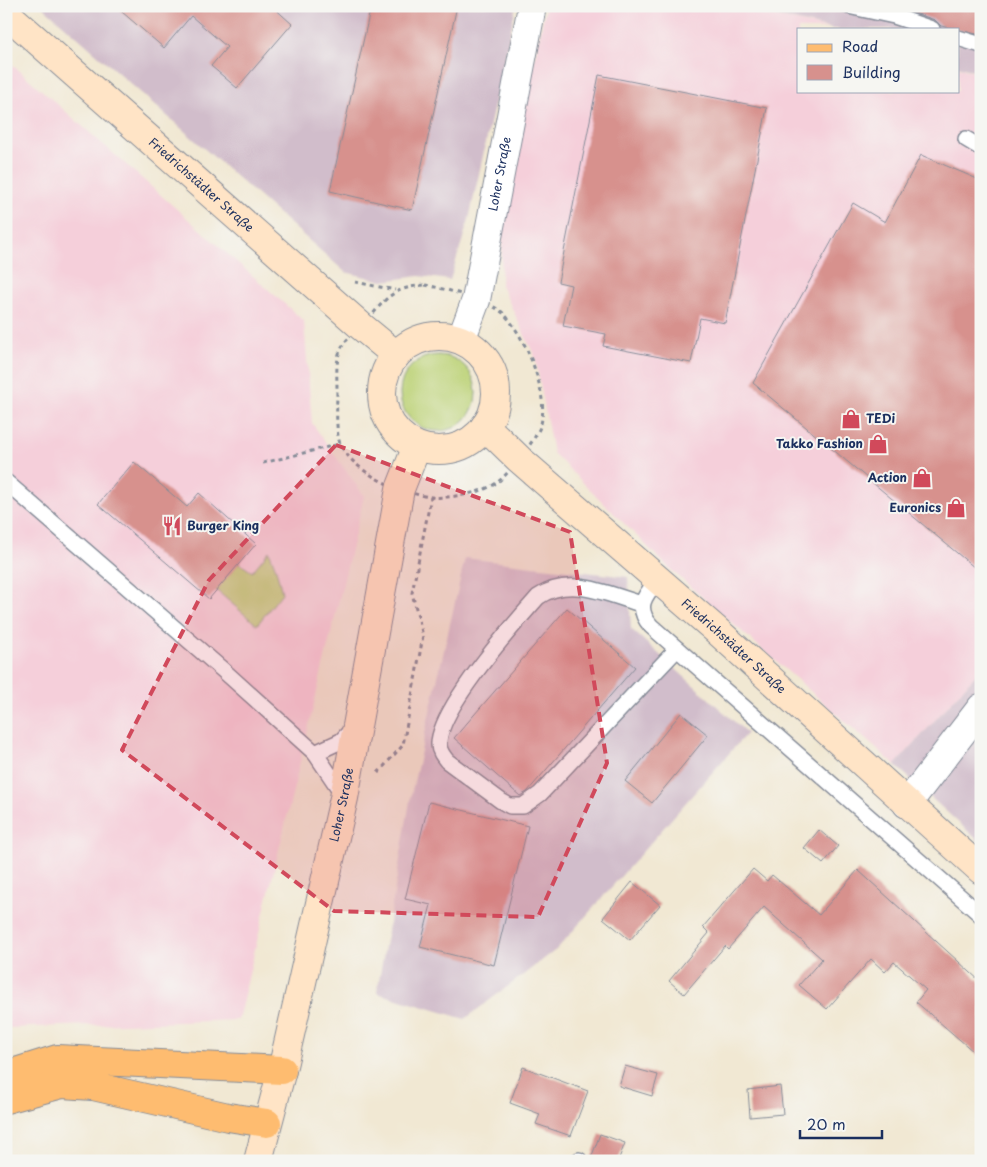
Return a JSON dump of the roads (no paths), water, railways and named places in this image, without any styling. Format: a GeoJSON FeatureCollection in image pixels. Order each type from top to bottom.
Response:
{"type":"FeatureCollection","features":[{"type":"Feature","properties":{"kind":"main road"},"geometry":{"type":"LineString","coordinates":[[6,1074],[56,1059],[282,1070]]}},
{"type":"Feature","properties":{"kind":"main road"},"geometry":{"type":"LineString","coordinates":[[6,1099],[62,1084],[93,1086],[228,1117],[267,1123]]}},
{"type":"Feature","properties":{"kind":"street","name":"Loher Straße"},"geometry":{"type":"LineString","coordinates":[[461,340],[476,300],[532,6]]}},
{"type":"Feature","properties":{"kind":"street","name":"Friedrichstädter Straße"},"geometry":{"type":"LineString","coordinates":[[6,13],[396,355]]}},
{"type":"Feature","properties":{"kind":"street"},"geometry":{"type":"LineString","coordinates":[[447,336],[461,340],[480,353],[487,362],[494,377],[495,405],[485,426],[470,442],[438,451],[416,446],[406,440],[390,423],[382,400],[384,376],[396,355],[407,345],[419,339],[447,336]]}},
{"type":"Feature","properties":{"kind":"street","name":"Friedrichstädter Straße"},"geometry":{"type":"LineString","coordinates":[[485,426],[518,459],[715,630],[981,870]]}},
{"type":"Feature","properties":{"kind":"street","name":"Loher Straße"},"geometry":{"type":"LineString","coordinates":[[258,1161],[282,1070],[344,798],[400,489],[416,446]]}},
{"type":"Feature","properties":{"kind":"street"},"geometry":{"type":"LineString","coordinates":[[907,804],[981,708]]}},
{"type":"Feature","properties":{"kind":"lane"},"geometry":{"type":"LineString","coordinates":[[848,6],[894,16],[929,28]]}},
{"type":"Feature","properties":{"kind":"lane"},"geometry":{"type":"LineString","coordinates":[[960,39],[981,45]]}},
{"type":"Feature","properties":{"kind":"lane"},"geometry":{"type":"LineString","coordinates":[[966,139],[981,148]]}},
{"type":"Feature","properties":{"kind":"lane"},"geometry":{"type":"LineString","coordinates":[[6,482],[224,671],[315,754],[344,798]]}},
{"type":"Feature","properties":{"kind":"lane"},"geometry":{"type":"LineString","coordinates":[[657,580],[641,604],[642,613],[646,620],[981,915]]}},
{"type":"Feature","properties":{"kind":"lane"},"geometry":{"type":"LineString","coordinates":[[641,604],[585,588],[566,586],[549,590],[538,597],[483,662],[464,690],[441,730],[438,746],[441,754],[447,761],[501,801],[510,806],[523,806],[540,794],[562,772],[677,649]]}},
{"type":"Feature","properties":{"kind":"lane"},"geometry":{"type":"LineString","coordinates":[[315,754],[342,742],[358,723]]}},
{"type":"Feature","properties":{"kind":"place","name":"TEDi"},"geometry":{"type":"Point","coordinates":[851,419]}},
{"type":"Feature","properties":{"kind":"place","name":"Takko Fashion"},"geometry":{"type":"Point","coordinates":[878,444]}},
{"type":"Feature","properties":{"kind":"place","name":"Action"},"geometry":{"type":"Point","coordinates":[922,478]}},
{"type":"Feature","properties":{"kind":"place","name":"Euronics"},"geometry":{"type":"Point","coordinates":[956,508]}},
{"type":"Feature","properties":{"kind":"place","name":"Burger King"},"geometry":{"type":"Point","coordinates":[172,526]}}]}
